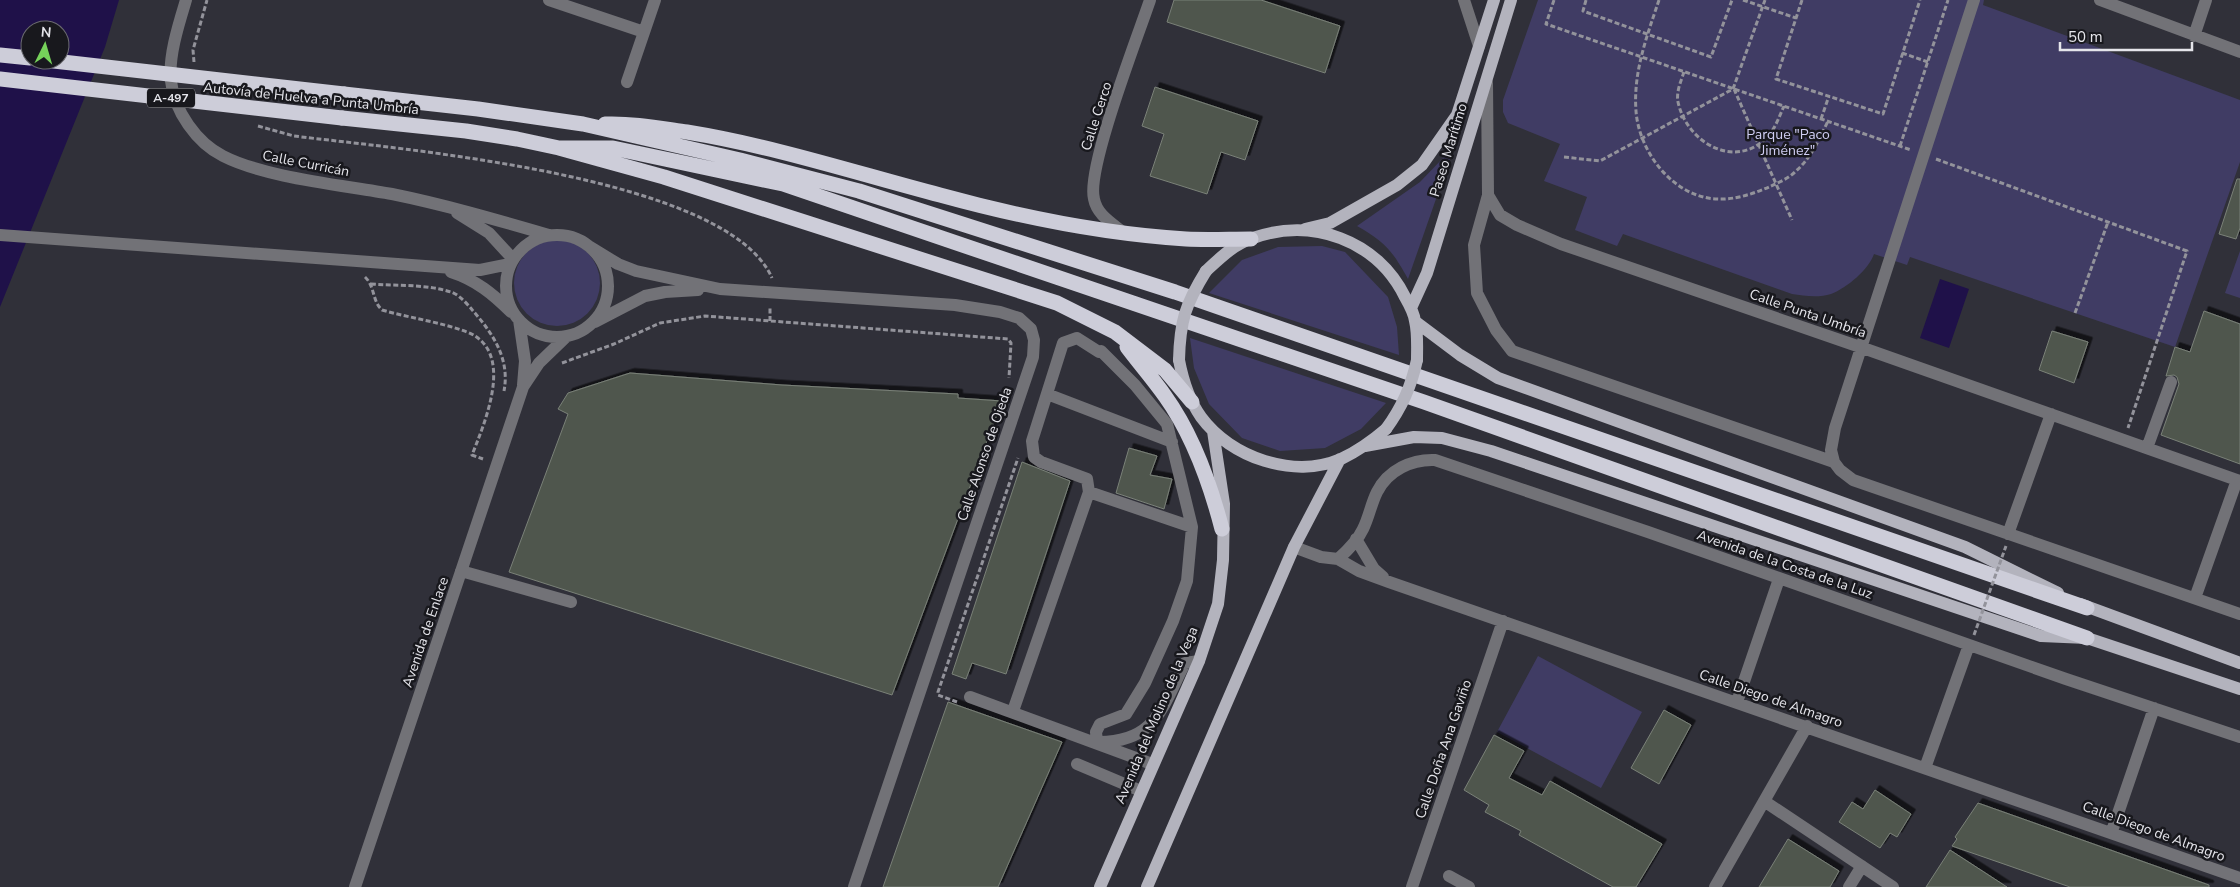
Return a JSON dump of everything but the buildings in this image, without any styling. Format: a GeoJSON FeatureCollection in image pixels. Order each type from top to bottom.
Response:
{"type":"FeatureCollection","features":[{"type":"Feature","properties":{"kind":"highway"},"geometry":{"type":"LineString","coordinates":[[0,55],[20,57]]}},
{"type":"Feature","properties":{"kind":"highway","name":"Autovía de Huelva a Punta Umbría"},"geometry":{"type":"LineString","coordinates":[[70,63],[478,109],[583,124]]}},
{"type":"Feature","properties":{"kind":"highway","name":"Autovía de Huelva a Punta Umbría"},"geometry":{"type":"LineString","coordinates":[[0,79],[466,131],[559,148]]}},
{"type":"Feature","properties":{"kind":"highway"},"geometry":{"type":"LineString","coordinates":[[583,124],[628,123],[724,138],[807,158],[993,208],[1124,233],[1187,239],[1251,238]]}},
{"type":"Feature","properties":{"kind":"highway"},"geometry":{"type":"LineString","coordinates":[[583,124],[740,160],[859,191],[1100,267],[2087,608]]}},
{"type":"Feature","properties":{"kind":"highway"},"geometry":{"type":"LineString","coordinates":[[559,148],[674,180],[1057,303],[1115,332],[1165,370],[1192,402]]}},
{"type":"Feature","properties":{"kind":"highway"},"geometry":{"type":"LineString","coordinates":[[559,148],[613,148],[783,184],[1405,396],[2087,638]]}},
{"type":"Feature","properties":{"kind":"highway"},"geometry":{"type":"LineString","coordinates":[[1115,332],[1165,396],[1187,433],[1211,489],[1222,529]]}},
{"type":"Feature","properties":{"kind":"main road","name":"Paseo Marítimo"},"geometry":{"type":"LineString","coordinates":[[1305,229],[1330,223],[1397,185],[1422,165],[1457,115],[1494,0]]}},
{"type":"Feature","properties":{"kind":"main road","name":"Paseo Marítimo"},"geometry":{"type":"LineString","coordinates":[[1411,308],[1427,273],[1511,0]]}},
{"type":"Feature","properties":{"kind":"main road"},"geometry":{"type":"LineString","coordinates":[[1305,229],[1332,234],[1358,245],[1373,256],[1398,283],[1416,322],[1417,360],[1412,385],[1405,400],[1386,429],[1365,446],[1340,460],[1306,466],[1272,464],[1240,452],[1213,431],[1192,402],[1184,382],[1179,360],[1180,328],[1189,298],[1206,271],[1227,252],[1251,238],[1277,230],[1305,229]]}},
{"type":"Feature","properties":{"kind":"main road"},"geometry":{"type":"LineString","coordinates":[[1416,322],[1460,355],[1498,378],[1965,547],[2087,608],[2240,663]]}},
{"type":"Feature","properties":{"kind":"main road","name":"Avenida del Molino de la Vega"},"geometry":{"type":"LineString","coordinates":[[1100,887],[1152,764],[1199,661],[1218,604],[1224,504],[1213,431]]}},
{"type":"Feature","properties":{"kind":"main road"},"geometry":{"type":"LineString","coordinates":[[1365,446],[1414,437],[1442,438],[1491,451],[2041,636],[2087,638],[2240,689]]}},
{"type":"Feature","properties":{"kind":"main road"},"geometry":{"type":"LineString","coordinates":[[1147,887],[1294,546],[1340,460]]}},
{"type":"Feature","properties":{"kind":"street","name":"Calle Curricán"},"geometry":{"type":"LineString","coordinates":[[186,0],[176,31],[171,81],[182,116],[194,134],[222,156],[264,171],[442,204],[550,235]]}},
{"type":"Feature","properties":{"kind":"street"},"geometry":{"type":"LineString","coordinates":[[549,0],[644,32]]}},
{"type":"Feature","properties":{"kind":"street"},"geometry":{"type":"LineString","coordinates":[[627,82],[655,0]]}},
{"type":"Feature","properties":{"kind":"street","name":"Calle Cerco"},"geometry":{"type":"LineString","coordinates":[[1124,233],[1100,214],[1093,198],[1097,160],[1150,0]]}},
{"type":"Feature","properties":{"kind":"street"},"geometry":{"type":"LineString","coordinates":[[1464,0],[1479,46]]}},
{"type":"Feature","properties":{"kind":"street"},"geometry":{"type":"LineString","coordinates":[[1974,0],[1863,348],[1833,434],[1831,450],[1834,462],[1840,470],[1853,480],[2007,540],[2195,598],[2240,614]]}},
{"type":"Feature","properties":{"kind":"street"},"geometry":{"type":"LineString","coordinates":[[2100,0],[2131,5],[2194,36],[2240,52]]}},
{"type":"Feature","properties":{"kind":"street"},"geometry":{"type":"LineString","coordinates":[[2194,36],[2206,0]]}},
{"type":"Feature","properties":{"kind":"street"},"geometry":{"type":"LineString","coordinates":[[1487,78],[1488,195],[1474,245],[1477,293],[1496,330],[1512,351],[1834,462]]}},
{"type":"Feature","properties":{"kind":"street","name":"Calle Punta Umbría"},"geometry":{"type":"LineString","coordinates":[[1488,195],[1500,214],[1517,226],[1561,244],[2239,480]]}},
{"type":"Feature","properties":{"kind":"street","name":"Calle Curricán"},"geometry":{"type":"LineString","coordinates":[[442,204],[489,233],[511,262]]}},
{"type":"Feature","properties":{"kind":"street"},"geometry":{"type":"LineString","coordinates":[[0,236],[352,260],[432,266],[480,270],[511,262],[529,244],[550,235],[564,235],[578,239],[590,247],[601,261],[607,277],[607,294],[602,311],[591,324],[567,336],[553,337],[538,334],[517,318],[496,297],[471,279],[432,266]]}},
{"type":"Feature","properties":{"kind":"street","name":"Calle Alonso de Ojeda"},"geometry":{"type":"LineString","coordinates":[[590,247],[618,264],[636,270],[720,289]]}},
{"type":"Feature","properties":{"kind":"street"},"geometry":{"type":"LineString","coordinates":[[511,262],[506,290],[517,318]]}},
{"type":"Feature","properties":{"kind":"street","name":"Calle Alonso de Ojeda"},"geometry":{"type":"LineString","coordinates":[[591,324],[644,296],[665,292],[720,289],[955,305],[1000,312],[1019,318],[1030,329],[1034,340],[1030,366],[854,887]]}},
{"type":"Feature","properties":{"kind":"street","name":"Avenida de Enlace"},"geometry":{"type":"LineString","coordinates":[[517,318],[524,361],[523,387]]}},
{"type":"Feature","properties":{"kind":"street","name":"Avenida de Enlace"},"geometry":{"type":"LineString","coordinates":[[355,887],[523,387],[543,358],[567,336]]}},
{"type":"Feature","properties":{"kind":"street"},"geometry":{"type":"LineString","coordinates":[[1013,711],[1089,492],[1087,479],[1041,462],[1034,457],[1032,441],[1063,343],[1078,338],[1099,352],[1101,351],[1135,385],[1167,424],[1192,527],[1187,581],[1174,621],[1145,683],[1126,714],[1100,724],[1096,732],[1097,742]]}},
{"type":"Feature","properties":{"kind":"street"},"geometry":{"type":"LineString","coordinates":[[2147,448],[2171,382]]}},
{"type":"Feature","properties":{"kind":"street"},"geometry":{"type":"LineString","coordinates":[[1047,394],[1172,442]]}},
{"type":"Feature","properties":{"kind":"street"},"geometry":{"type":"LineString","coordinates":[[2007,540],[2051,414]]}},
{"type":"Feature","properties":{"kind":"street","name":"Avenida de la Costa de la Luz"},"geometry":{"type":"LineString","coordinates":[[1338,559],[1362,531],[1377,490],[1386,479],[1400,467],[1414,462],[1435,460],[1779,579],[1972,640],[2154,708],[2240,735]]}},
{"type":"Feature","properties":{"kind":"street"},"geometry":{"type":"LineString","coordinates":[[2195,598],[2239,480]]}},
{"type":"Feature","properties":{"kind":"street"},"geometry":{"type":"LineString","coordinates":[[1089,492],[1192,527]]}},
{"type":"Feature","properties":{"kind":"street"},"geometry":{"type":"LineString","coordinates":[[1356,539],[1374,570],[1389,582]]}},
{"type":"Feature","properties":{"kind":"street","name":"Calle Diego de Almagro"},"geometry":{"type":"LineString","coordinates":[[1294,546],[1321,557],[1338,559],[1359,571],[1389,582],[2240,878]]}},
{"type":"Feature","properties":{"kind":"street"},"geometry":{"type":"LineString","coordinates":[[461,571],[571,602]]}},
{"type":"Feature","properties":{"kind":"street"},"geometry":{"type":"LineString","coordinates":[[1737,702],[1779,579]]}},
{"type":"Feature","properties":{"kind":"street","name":"Calle Doña Ana Gaviño"},"geometry":{"type":"LineString","coordinates":[[1412,887],[1503,621]]}},
{"type":"Feature","properties":{"kind":"street"},"geometry":{"type":"LineString","coordinates":[[1925,768],[1972,640]]}},
{"type":"Feature","properties":{"kind":"street"},"geometry":{"type":"LineString","coordinates":[[1097,742],[1115,742],[1142,734],[1154,722],[1185,663],[1199,661]]}},
{"type":"Feature","properties":{"kind":"street"},"geometry":{"type":"LineString","coordinates":[[968,701],[1013,711],[1152,764]]}},
{"type":"Feature","properties":{"kind":"street"},"geometry":{"type":"LineString","coordinates":[[2112,832],[2154,708]]}},
{"type":"Feature","properties":{"kind":"street"},"geometry":{"type":"LineString","coordinates":[[1715,887],[1807,726]]}},
{"type":"Feature","properties":{"kind":"street"},"geometry":{"type":"LineString","coordinates":[[1077,764],[1141,792]]}},
{"type":"Feature","properties":{"kind":"street"},"geometry":{"type":"LineString","coordinates":[[1764,801],[1893,887]]}},
{"type":"Feature","properties":{"kind":"street"},"geometry":{"type":"LineString","coordinates":[[1849,887],[1862,866]]}},
{"type":"Feature","properties":{"kind":"street"},"geometry":{"type":"LineString","coordinates":[[1449,876],[1469,887]]}},
{"type":"Feature","properties":{"kind":"path"},"geometry":{"type":"LineString","coordinates":[[194,63],[193,50],[207,0]]}},
{"type":"Feature","properties":{"kind":"path"},"geometry":{"type":"LineString","coordinates":[[1554,0],[1546,24],[1900,146],[2187,251],[2126,432]]}},
{"type":"Feature","properties":{"kind":"path"},"geometry":{"type":"LineString","coordinates":[[1586,0],[1583,11],[1711,57],[1732,0]]}},
{"type":"Feature","properties":{"kind":"path"},"geometry":{"type":"LineString","coordinates":[[1659,0],[1640,57],[1636,112],[1642,138],[1649,154],[1667,175],[1685,188],[1700,196],[1717,199],[1756,193],[1776,184],[1794,174],[1811,157],[1828,121]]}},
{"type":"Feature","properties":{"kind":"path"},"geometry":{"type":"LineString","coordinates":[[1743,0],[1796,18]]}},
{"type":"Feature","properties":{"kind":"path"},"geometry":{"type":"LineString","coordinates":[[1564,157],[1600,162],[1733,89],[1765,0]]}},
{"type":"Feature","properties":{"kind":"path"},"geometry":{"type":"LineString","coordinates":[[1802,0],[1776,79],[1883,114],[1920,0]]}},
{"type":"Feature","properties":{"kind":"path"},"geometry":{"type":"LineString","coordinates":[[1900,146],[1948,0]]}},
{"type":"Feature","properties":{"kind":"path"},"geometry":{"type":"LineString","coordinates":[[1902,54],[1928,62]]}},
{"type":"Feature","properties":{"kind":"path"},"geometry":{"type":"LineString","coordinates":[[1684,72],[1678,101],[1684,117],[1702,142],[1716,150],[1735,151],[1758,144],[1770,134],[1784,106]]}},
{"type":"Feature","properties":{"kind":"path"},"geometry":{"type":"LineString","coordinates":[[1733,89],[1792,220]]}},
{"type":"Feature","properties":{"kind":"path"},"geometry":{"type":"LineString","coordinates":[[1822,119],[1829,96]]}},
{"type":"Feature","properties":{"kind":"path"},"geometry":{"type":"LineString","coordinates":[[256,126],[294,136],[558,173],[624,188],[682,210],[722,230],[755,252],[772,277]]}},
{"type":"Feature","properties":{"kind":"path"},"geometry":{"type":"LineString","coordinates":[[2076,313],[2108,222]]}},
{"type":"Feature","properties":{"kind":"path"},"geometry":{"type":"LineString","coordinates":[[359,277],[366,278],[371,284],[378,306],[382,310],[469,333],[484,344],[491,355],[495,374],[493,390],[472,455]]}},
{"type":"Feature","properties":{"kind":"path"},"geometry":{"type":"LineString","coordinates":[[371,284],[437,289],[453,293],[466,303],[485,325],[498,346],[505,367],[504,394]]}},
{"type":"Feature","properties":{"kind":"path"},"geometry":{"type":"LineString","coordinates":[[770,307],[770,321]]}},
{"type":"Feature","properties":{"kind":"path"},"geometry":{"type":"LineString","coordinates":[[559,364],[614,344],[660,323],[705,316],[1008,339],[1011,343],[1009,386]]}},
{"type":"Feature","properties":{"kind":"path"},"geometry":{"type":"LineString","coordinates":[[968,701],[938,695],[938,692],[1019,455]]}},
{"type":"Feature","properties":{"kind":"path"},"geometry":{"type":"LineString","coordinates":[[1972,640],[2007,540]]}},
{"type":"Feature","properties":{"kind":"green space","name":"Parque \"Paco Jiménez\""},"geometry":{"type":"Polygon","coordinates":[[[1538,0],[1984,0],[1983,5],[2240,100],[2240,162],[2175,347],[1910,257],[1907,265],[1874,254],[1862,272],[1844,287],[1831,294],[1806,296],[1792,294],[1623,234],[1617,246],[1575,230],[1587,197],[1544,181],[1560,144],[1508,123],[1503,112],[1503,100],[1538,0]]]}},
{"type":"Feature","properties":{"kind":"green space"},"geometry":{"type":"Polygon","coordinates":[[[1444,157],[1450,159],[1408,279],[1387,248],[1375,237],[1357,226],[1420,182],[1444,157]]]}},
{"type":"Feature","properties":{"kind":"green space"},"geometry":{"type":"Polygon","coordinates":[[[557,240],[573,244],[587,253],[596,267],[600,283],[596,299],[587,313],[573,322],[557,326],[541,322],[527,313],[518,299],[514,283],[518,267],[527,253],[541,244],[557,240]]]}},
{"type":"Feature","properties":{"kind":"green space"},"geometry":{"type":"Polygon","coordinates":[[[1322,246],[1345,252],[1388,297],[1397,327],[1399,355],[1209,293],[1242,260],[1278,247],[1322,246]]]}},
{"type":"Feature","properties":{"kind":"green space"},"geometry":{"type":"Polygon","coordinates":[[[2240,251],[2240,298],[2225,293],[2240,251]]]}},
{"type":"Feature","properties":{"kind":"green space"},"geometry":{"type":"Polygon","coordinates":[[[1190,338],[1386,403],[1361,429],[1325,448],[1280,451],[1242,438],[1209,404],[1194,368],[1190,338]]]}},
{"type":"Feature","properties":{"kind":"green space"},"geometry":{"type":"Polygon","coordinates":[[[1538,656],[1642,712],[1601,788],[1497,732],[1538,656]]]}},
{"type":"Feature","properties":{"kind":"shaded area"},"geometry":{"type":"Polygon","coordinates":[[[0,0],[119,0],[105,47],[0,307],[0,0]]]}},
{"type":"Feature","properties":{"kind":"shaded area"},"geometry":{"type":"Polygon","coordinates":[[[1940,279],[1969,289],[1949,348],[1920,338],[1940,279]]]}}]}
